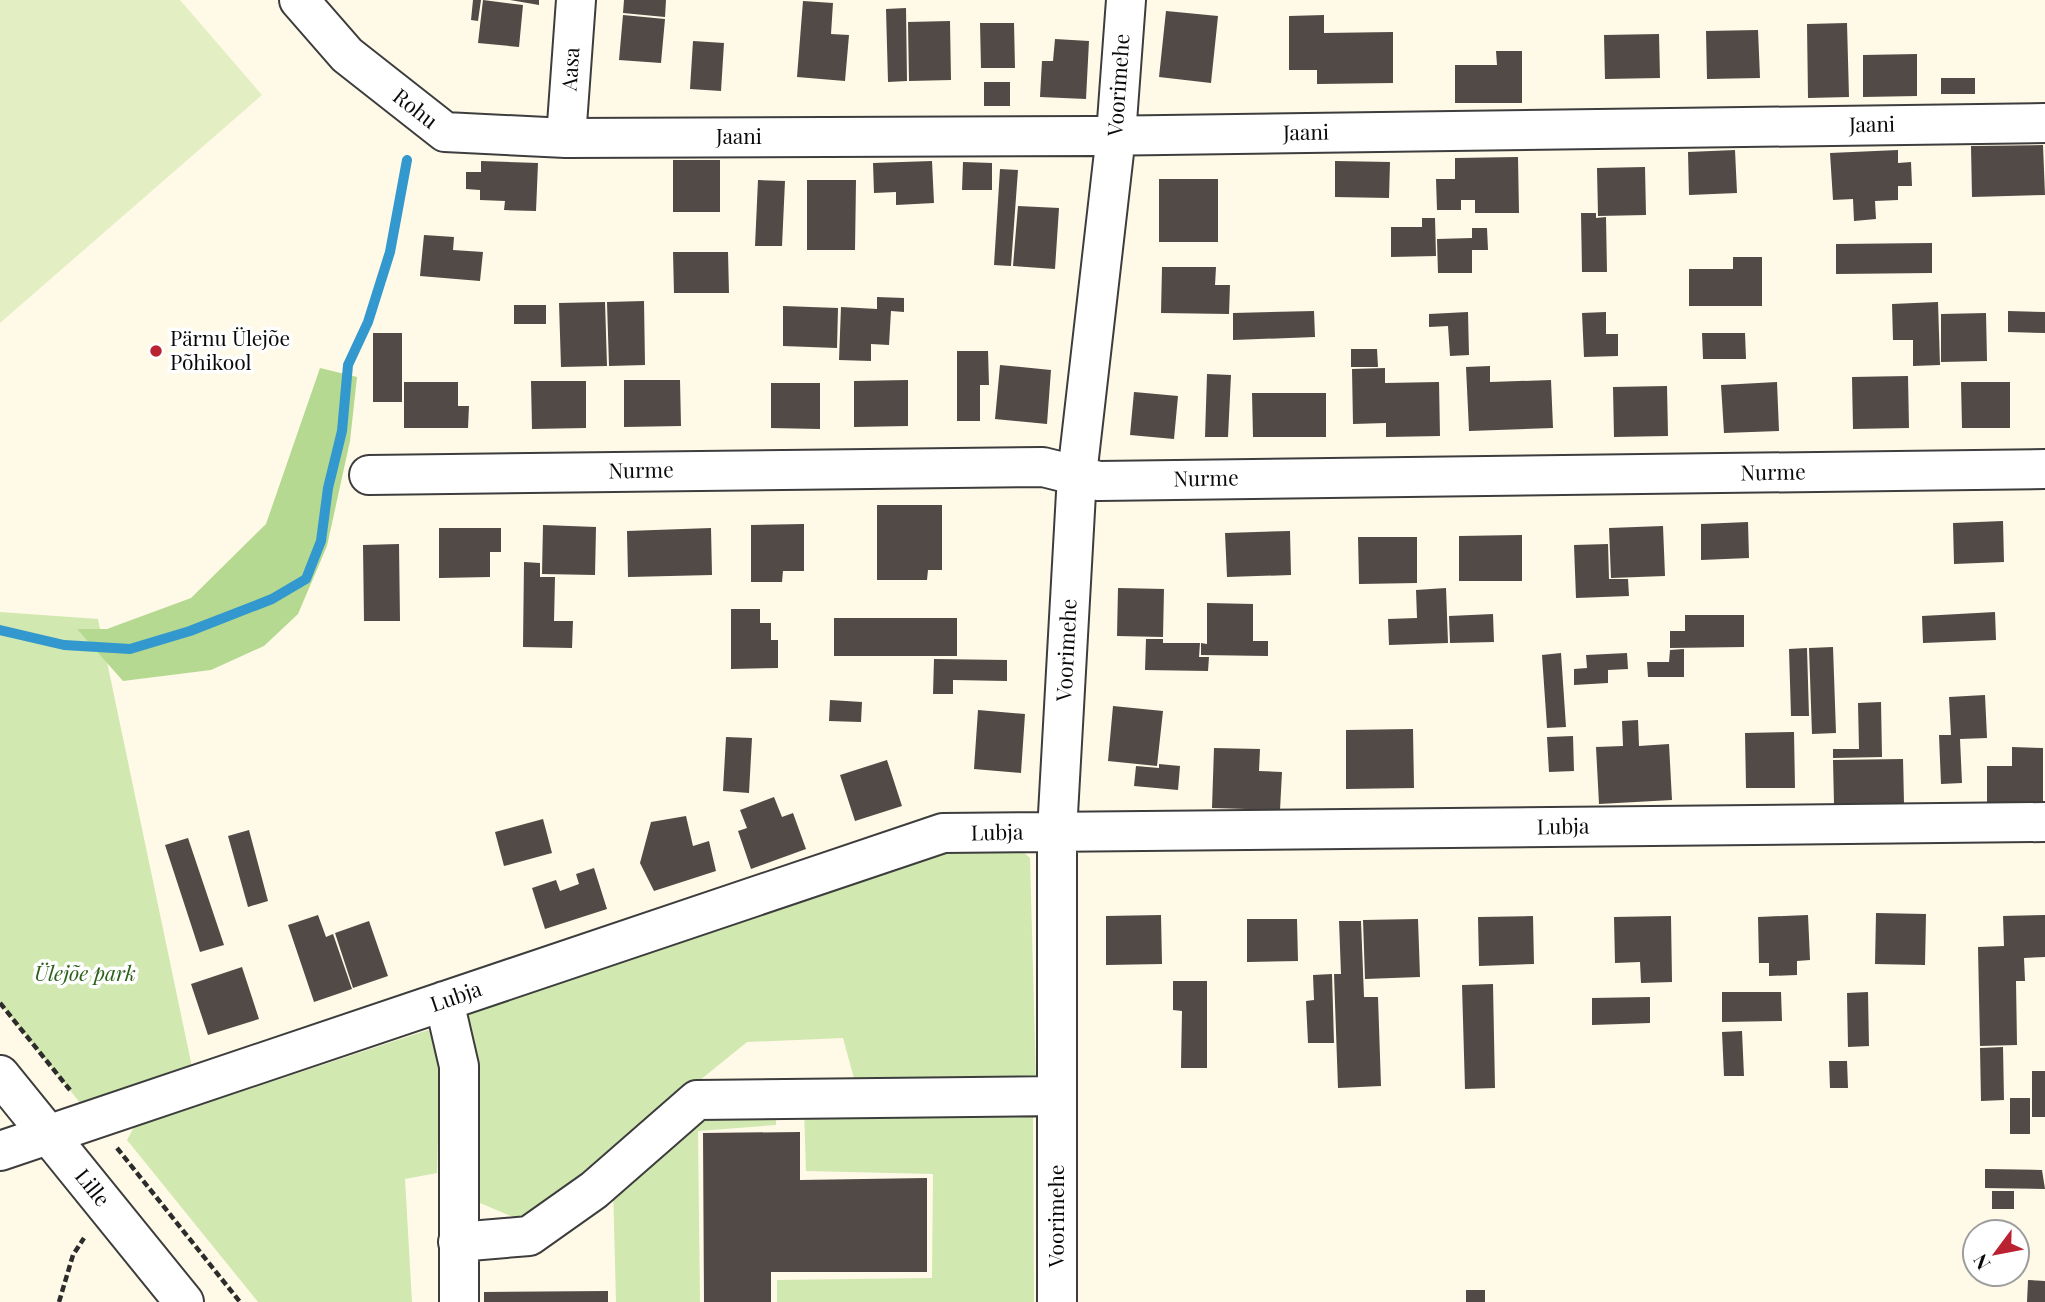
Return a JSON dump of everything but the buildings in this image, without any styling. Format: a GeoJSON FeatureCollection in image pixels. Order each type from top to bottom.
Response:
{"type":"FeatureCollection","features":[{"type":"Feature","properties":{"kind":"street","name":"Rohu"},"geometry":{"type":"LineString","coordinates":[[299,0],[347,55],[445,132],[566,138]]}},
{"type":"Feature","properties":{"kind":"street","name":"Aasa"},"geometry":{"type":"LineString","coordinates":[[566,138],[576,0]]}},
{"type":"Feature","properties":{"kind":"street","name":"Voorimehe"},"geometry":{"type":"LineString","coordinates":[[1057,1302],[1057,832],[1077,475],[1116,135],[1126,0]]}},
{"type":"Feature","properties":{"kind":"street","name":"Jaani"},"geometry":{"type":"LineString","coordinates":[[566,138],[1116,135],[2045,122]]}},
{"type":"Feature","properties":{"kind":"street","name":"Nurme"},"geometry":{"type":"LineString","coordinates":[[369,474],[1043,467],[1099,481],[2045,470]]}},
{"type":"Feature","properties":{"kind":"street","name":"Lubja"},"geometry":{"type":"LineString","coordinates":[[0,1151],[943,833],[2045,822]]}},
{"type":"Feature","properties":{"kind":"street"},"geometry":{"type":"LineString","coordinates":[[444,1001],[459,1066],[459,1302]]}},
{"type":"Feature","properties":{"kind":"street","name":"Lille"},"geometry":{"type":"LineString","coordinates":[[0,1075],[184,1302]]}},
{"type":"Feature","properties":{"kind":"street"},"geometry":{"type":"LineString","coordinates":[[458,1242],[529,1236],[594,1190],[697,1100],[1057,1096]]}},
{"type":"Feature","properties":{"kind":"path"},"geometry":{"type":"LineString","coordinates":[[0,1003],[240,1302]]}},
{"type":"Feature","properties":{"kind":"path"},"geometry":{"type":"LineString","coordinates":[[59,1302],[73,1255],[106,1206]]}},
{"type":"Feature","properties":{"kind":"green space"},"geometry":{"type":"Polygon","coordinates":[[[0,0],[180,0],[262,95],[0,323],[0,0]]]}},
{"type":"Feature","properties":{"kind":"green space"},"geometry":{"type":"Polygon","coordinates":[[[320,368],[357,377],[350,441],[327,546],[298,614],[264,646],[211,670],[123,681],[77,629],[107,629],[191,598],[266,524],[320,368]]]}},
{"type":"Feature","properties":{"kind":"green space","name":"Ülejõe park"},"geometry":{"type":"Polygon","coordinates":[[[0,612],[98,619],[192,1067],[81,1104],[0,1003],[0,612]]]}},
{"type":"Feature","properties":{"kind":"green space"},"geometry":{"type":"Polygon","coordinates":[[[1015,844],[1030,858],[1036,1082],[855,1082],[843,1038],[747,1042],[525,1222],[473,1200],[463,1027],[471,1007],[936,850],[1015,844]]]}},
{"type":"Feature","properties":{"kind":"green space"},"geometry":{"type":"Polygon","coordinates":[[[428,1030],[436,1036],[440,1060],[437,1173],[405,1179],[412,1302],[258,1302],[127,1140],[134,1127],[428,1030]]]}},
{"type":"Feature","properties":{"kind":"green space"},"geometry":{"type":"Polygon","coordinates":[[[804,1109],[1033,1112],[1034,1302],[777,1302],[777,1280],[932,1278],[933,1174],[806,1171],[804,1109]]]}},
{"type":"Feature","properties":{"kind":"green space"},"geometry":{"type":"Polygon","coordinates":[[[776,1111],[776,1125],[698,1131],[700,1302],[616,1302],[613,1185],[696,1116],[776,1111]]]}},
{"type":"Feature","properties":{"kind":"waterway"},"geometry":{"type":"LineString","coordinates":[[0,630],[64,645],[130,649],[190,631],[272,599],[306,579],[321,541],[328,488],[342,431],[348,365],[368,322],[390,252],[407,160]]}},
{"type":"Feature","properties":{"kind":"place","name":"Pärnu Ülejõe Põhikool"},"geometry":{"type":"Point","coordinates":[156,351]}}]}
